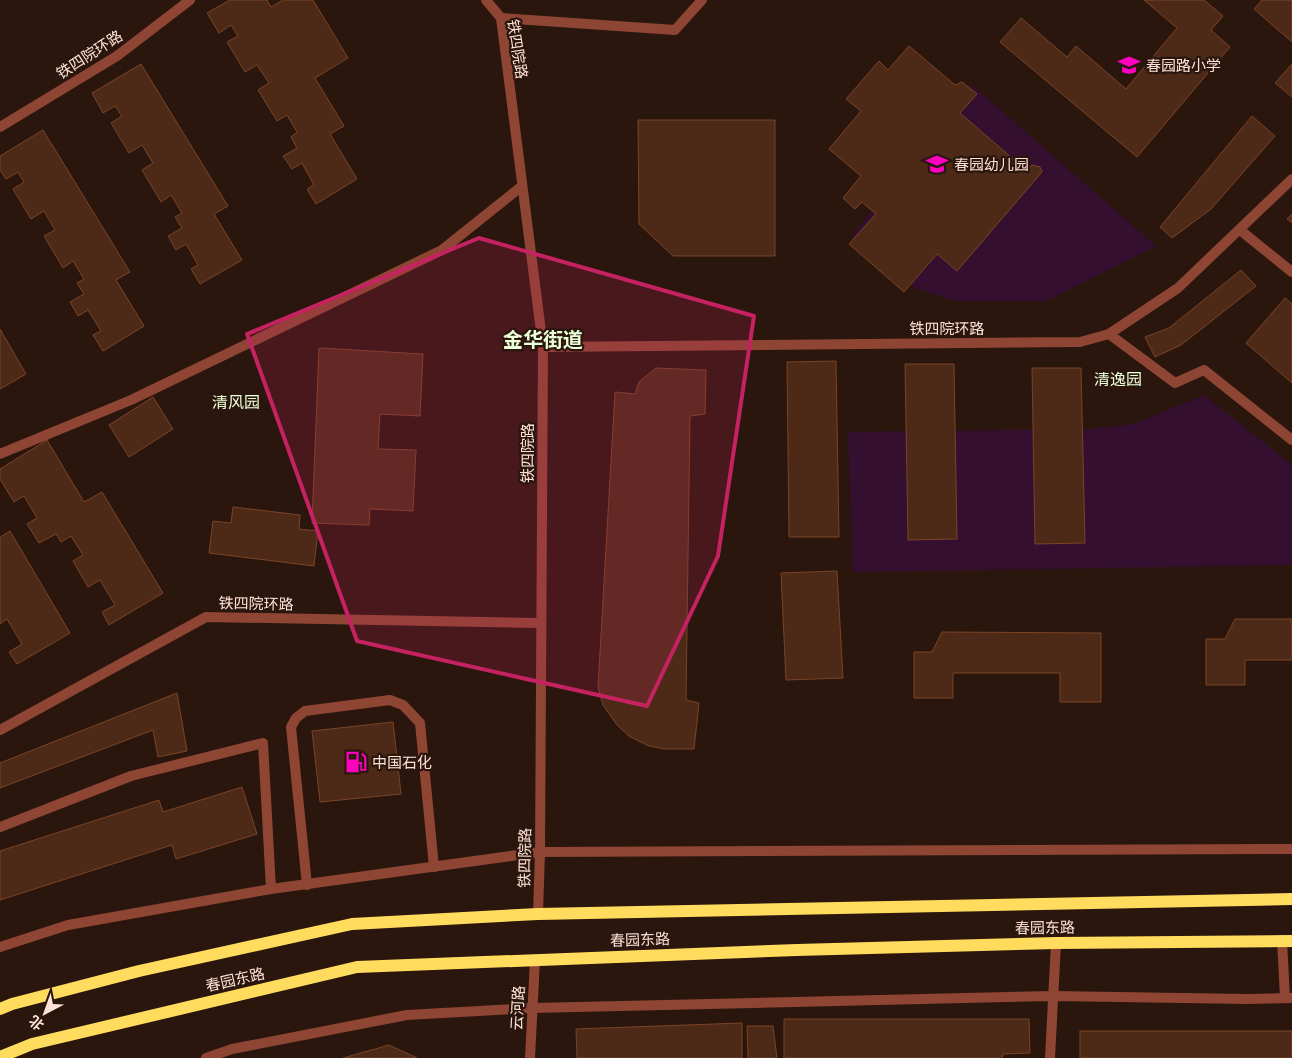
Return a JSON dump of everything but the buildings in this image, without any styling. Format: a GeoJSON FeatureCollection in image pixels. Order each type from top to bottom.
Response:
{"type":"FeatureCollection","features":[{"type":"Feature","properties":{"kind":"main road","name":"春园东路"},"geometry":{"type":"LineString","coordinates":[[0,1009],[12,1004],[139,971],[352,924],[538,914],[1292,899]]}},
{"type":"Feature","properties":{"kind":"main road","name":"春园东路"},"geometry":{"type":"LineString","coordinates":[[0,1056],[32,1044],[357,968],[797,950],[1056,943],[1287,940]]}},
{"type":"Feature","properties":{"kind":"street","name":"铁四院环路"},"geometry":{"type":"LineString","coordinates":[[0,127],[117,56],[190,0]]}},
{"type":"Feature","properties":{"kind":"street","name":"铁四院路"},"geometry":{"type":"LineString","coordinates":[[486,0],[501,18],[542,347],[540,852],[538,914]]}},
{"type":"Feature","properties":{"kind":"street"},"geometry":{"type":"LineString","coordinates":[[501,18],[675,30],[702,0]]}},
{"type":"Feature","properties":{"kind":"street","name":"铁四院环路"},"geometry":{"type":"LineString","coordinates":[[542,347],[1080,342],[1109,334],[1178,288],[1292,179]]}},
{"type":"Feature","properties":{"kind":"street"},"geometry":{"type":"LineString","coordinates":[[0,454],[131,400],[442,250],[522,186]]}},
{"type":"Feature","properties":{"kind":"street"},"geometry":{"type":"LineString","coordinates":[[1240,230],[1292,272]]}},
{"type":"Feature","properties":{"kind":"street"},"geometry":{"type":"LineString","coordinates":[[1109,334],[1175,383],[1204,370],[1292,440]]}},
{"type":"Feature","properties":{"kind":"street","name":"铁四院环路"},"geometry":{"type":"LineString","coordinates":[[0,730],[206,617],[541,623]]}},
{"type":"Feature","properties":{"kind":"street"},"geometry":{"type":"LineString","coordinates":[[307,885],[291,727],[296,718],[305,711],[390,700],[403,705],[420,723],[434,867]]}},
{"type":"Feature","properties":{"kind":"street"},"geometry":{"type":"LineString","coordinates":[[0,827],[131,776],[263,743],[272,889]]}},
{"type":"Feature","properties":{"kind":"street"},"geometry":{"type":"LineString","coordinates":[[0,947],[68,925],[272,889],[540,852],[1292,849]]}},
{"type":"Feature","properties":{"kind":"street"},"geometry":{"type":"LineString","coordinates":[[206,1058],[232,1049],[407,1015],[532,1008],[1053,996],[1288,998],[1287,940]]}},
{"type":"Feature","properties":{"kind":"street"},"geometry":{"type":"LineString","coordinates":[[1050,1058],[1056,943]]}},
{"type":"Feature","properties":{"kind":"street","name":"云河路"},"geometry":{"type":"LineString","coordinates":[[530,1058],[535,960]]}},
{"type":"Feature","properties":{"kind":"highlighted area"},"geometry":{"type":"Polygon","coordinates":[[[479,238],[754,316],[718,556],[647,706],[357,641],[247,334],[479,238]]]}},
{"type":"Feature","properties":{"kind":"shaded area"},"geometry":{"type":"Polygon","coordinates":[[[971,84],[1156,246],[1047,301],[955,301],[913,287],[851,237],[971,84]]]}},
{"type":"Feature","properties":{"kind":"shaded area"},"geometry":{"type":"Polygon","coordinates":[[[1204,395],[1292,465],[1292,565],[853,572],[848,432],[1090,429],[1134,424],[1204,395]]]}},
{"type":"Feature","properties":{"kind":"place","name":"春园路小学"},"geometry":{"type":"Point","coordinates":[1129,65]}},
{"type":"Feature","properties":{"kind":"place","name":"春园幼儿园"},"geometry":{"type":"Point","coordinates":[937,164]}},
{"type":"Feature","properties":{"kind":"place","name":"中国石化"},"geometry":{"type":"Point","coordinates":[356,762]}},
{"type":"Feature","properties":{"kind":"district","name":"金华街道"},"geometry":{"type":"Point","coordinates":[543,339]}},
{"type":"Feature","properties":{"kind":"district","name":"清逸园"},"geometry":{"type":"Point","coordinates":[1118,379]}},
{"type":"Feature","properties":{"kind":"district","name":"清风园"},"geometry":{"type":"Point","coordinates":[236,402]}}]}
